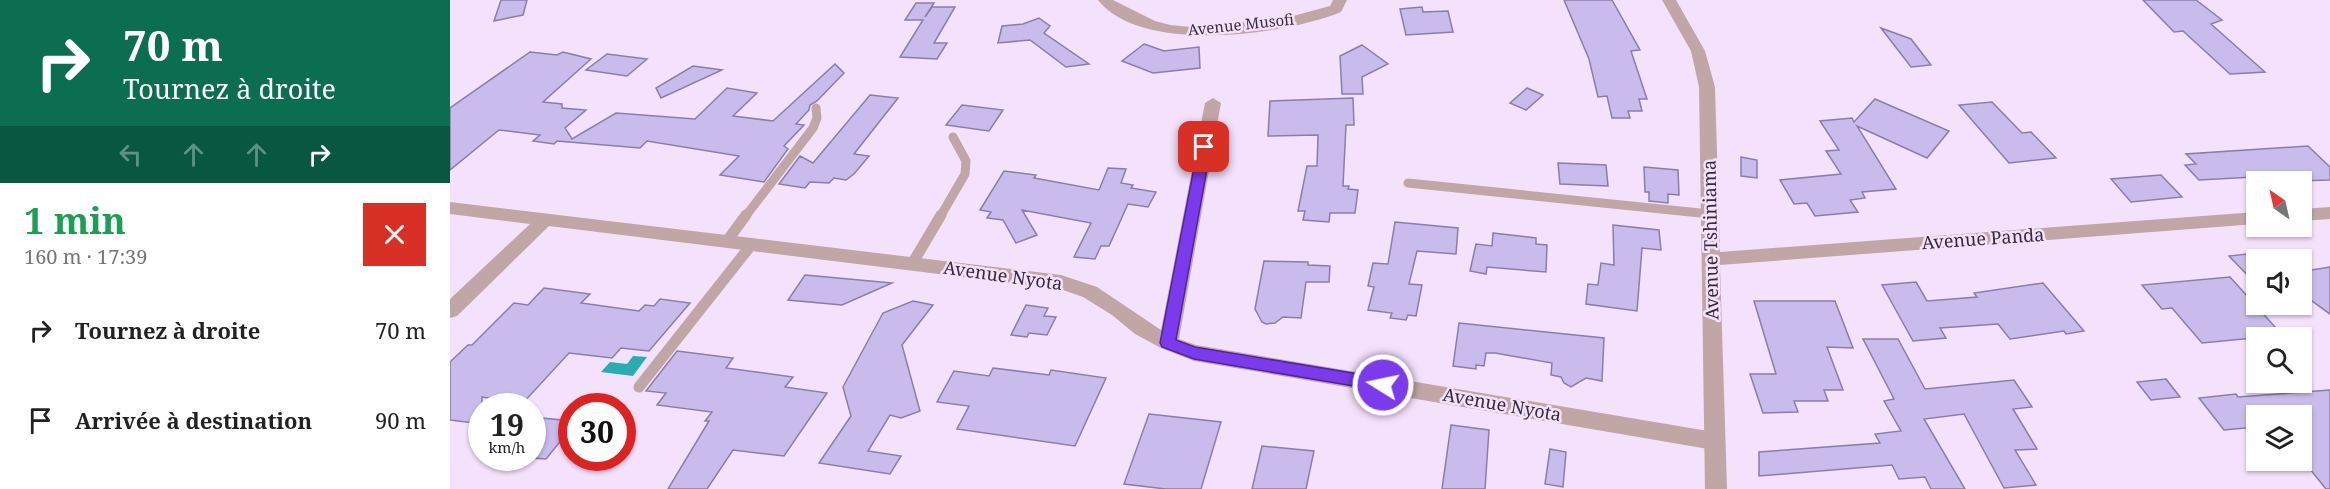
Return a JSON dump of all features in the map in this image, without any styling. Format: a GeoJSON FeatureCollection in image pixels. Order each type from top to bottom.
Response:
{"type":"FeatureCollection","features":[{"type":"Feature","properties":{"kind":"street","name":"Avenue Musofi"},"geometry":{"type":"LineString","coordinates":[[1105,0],[1154,25],[1194,33],[1313,18],[1336,9],[1340,0]]}},
{"type":"Feature","properties":{"kind":"street","name":"Avenue Tshiniama"},"geometry":{"type":"LineString","coordinates":[[1669,0],[1698,51],[1705,78],[1710,154],[1710,259],[1716,489]]}},
{"type":"Feature","properties":{"kind":"street"},"geometry":{"type":"LineString","coordinates":[[1168,343],[1213,103]]}},
{"type":"Feature","properties":{"kind":"street","name":"Avenue Nyota"},"geometry":{"type":"LineString","coordinates":[[450,208],[1061,282],[1090,292],[1119,310],[1142,329],[1168,343],[1194,353],[1714,441]]}},
{"type":"Feature","properties":{"kind":"street"},"geometry":{"type":"LineString","coordinates":[[2312,214],[2330,213]]}},
{"type":"Feature","properties":{"kind":"street"},"geometry":{"type":"LineString","coordinates":[[450,311],[546,219]]}},
{"type":"Feature","properties":{"kind":"street","name":"Avenue Panda"},"geometry":{"type":"LineString","coordinates":[[1710,259],[2246,220]]}},
{"type":"Feature","properties":{"kind":"lane"},"geometry":{"type":"LineString","coordinates":[[727,241],[813,128],[817,118],[816,108]]}},
{"type":"Feature","properties":{"kind":"lane"},"geometry":{"type":"LineString","coordinates":[[912,264],[965,174],[966,160],[953,136]]}},
{"type":"Feature","properties":{"kind":"lane"},"geometry":{"type":"LineString","coordinates":[[1408,183],[1710,214]]}},
{"type":"Feature","properties":{"kind":"lane"},"geometry":{"type":"LineString","coordinates":[[639,387],[753,244]]}},
{"type":"Feature","properties":{"kind":"shaded area"},"geometry":{"type":"Polygon","coordinates":[[[633,356],[647,357],[633,376],[601,372],[610,362],[627,364],[633,356]]]}},
{"type":"Feature","properties":{"kind":"building"},"geometry":{"type":"Polygon","coordinates":[[[501,0],[527,0],[523,15],[494,21],[501,0]]]}},
{"type":"Feature","properties":{"kind":"building"},"geometry":{"type":"Polygon","coordinates":[[[1564,0],[1612,0],[1640,50],[1631,51],[1647,99],[1639,99],[1642,111],[1628,111],[1630,118],[1612,118],[1607,96],[1598,97],[1589,59],[1564,0]]]}},
{"type":"Feature","properties":{"kind":"building"},"geometry":{"type":"Polygon","coordinates":[[[2143,0],[2196,0],[2222,20],[2211,24],[2265,72],[2230,74],[2183,31],[2174,32],[2143,0]]]}},
{"type":"Feature","properties":{"kind":"building"},"geometry":{"type":"Polygon","coordinates":[[[916,3],[934,3],[925,17],[932,7],[955,7],[934,43],[947,43],[937,59],[900,57],[923,20],[905,20],[916,3]]]}},
{"type":"Feature","properties":{"kind":"building"},"geometry":{"type":"Polygon","coordinates":[[[1422,7],[1423,12],[1448,11],[1453,32],[1406,35],[1400,9],[1422,7]]]}},
{"type":"Feature","properties":{"kind":"building"},"geometry":{"type":"Polygon","coordinates":[[[1039,18],[1050,26],[1044,33],[1089,64],[1066,67],[1030,40],[998,43],[1002,26],[1023,24],[1039,18]]]}},
{"type":"Feature","properties":{"kind":"building"},"geometry":{"type":"Polygon","coordinates":[[[1881,28],[1911,39],[1931,65],[1911,67],[1881,28]]]}},
{"type":"Feature","properties":{"kind":"building"},"geometry":{"type":"Polygon","coordinates":[[[1144,44],[1164,51],[1199,47],[1200,68],[1153,73],[1122,61],[1144,44]]]}},
{"type":"Feature","properties":{"kind":"building"},"geometry":{"type":"Polygon","coordinates":[[[1362,45],[1388,64],[1362,77],[1363,94],[1342,94],[1340,56],[1362,45]]]}},
{"type":"Feature","properties":{"kind":"building"},"geometry":{"type":"Polygon","coordinates":[[[530,52],[557,55],[563,52],[591,59],[543,102],[562,104],[562,108],[586,110],[565,128],[572,139],[616,113],[695,119],[727,88],[757,93],[733,116],[773,121],[835,64],[844,73],[817,101],[810,105],[809,110],[796,124],[804,125],[784,146],[788,149],[764,182],[720,175],[739,156],[647,141],[640,148],[557,141],[554,144],[533,141],[540,135],[499,130],[450,170],[450,108],[530,52]]]}},
{"type":"Feature","properties":{"kind":"building"},"geometry":{"type":"Polygon","coordinates":[[[607,54],[647,59],[627,76],[586,70],[607,54]]]}},
{"type":"Feature","properties":{"kind":"building"},"geometry":{"type":"Polygon","coordinates":[[[693,66],[722,70],[661,98],[656,88],[693,66]]]}},
{"type":"Feature","properties":{"kind":"building"},"geometry":{"type":"Polygon","coordinates":[[[1527,88],[1543,95],[1526,110],[1510,103],[1527,88]]]}},
{"type":"Feature","properties":{"kind":"building"},"geometry":{"type":"Polygon","coordinates":[[[870,95],[898,98],[854,154],[869,156],[854,174],[846,180],[834,178],[829,183],[810,182],[805,188],[779,184],[800,156],[813,163],[870,95]]]}},
{"type":"Feature","properties":{"kind":"building"},"geometry":{"type":"Polygon","coordinates":[[[1353,98],[1354,125],[1346,125],[1343,186],[1358,190],[1355,213],[1330,213],[1329,222],[1303,220],[1305,211],[1298,211],[1307,166],[1317,166],[1318,135],[1268,136],[1270,101],[1353,98]]]}},
{"type":"Feature","properties":{"kind":"building"},"geometry":{"type":"Polygon","coordinates":[[[1875,99],[1949,131],[1927,158],[1857,126],[1896,189],[1862,192],[1865,198],[1850,200],[1858,212],[1815,216],[1807,203],[1794,204],[1780,180],[1841,174],[1826,151],[1839,150],[1820,121],[1852,118],[1854,122],[1875,99]]]}},
{"type":"Feature","properties":{"kind":"building"},"geometry":{"type":"Polygon","coordinates":[[[1992,102],[2022,133],[2031,132],[2056,158],[2009,163],[1959,105],[1992,102]]]}},
{"type":"Feature","properties":{"kind":"building"},"geometry":{"type":"Polygon","coordinates":[[[962,105],[1003,110],[989,131],[946,125],[962,105]]]}},
{"type":"Feature","properties":{"kind":"building"},"geometry":{"type":"Polygon","coordinates":[[[2308,146],[2330,167],[2330,180],[2312,181],[2312,171],[2246,171],[2246,177],[2199,180],[2185,165],[2196,164],[2186,154],[2308,146]]]}},
{"type":"Feature","properties":{"kind":"building"},"geometry":{"type":"Polygon","coordinates":[[[1741,157],[1757,160],[1757,178],[1741,176],[1741,157]]]}},
{"type":"Feature","properties":{"kind":"building"},"geometry":{"type":"Polygon","coordinates":[[[1558,163],[1606,165],[1608,186],[1560,184],[1558,163]]]}},
{"type":"Feature","properties":{"kind":"building"},"geometry":{"type":"Polygon","coordinates":[[[1644,167],[1678,170],[1679,195],[1668,194],[1668,203],[1649,201],[1649,192],[1645,192],[1644,167]]]}},
{"type":"Feature","properties":{"kind":"building"},"geometry":{"type":"Polygon","coordinates":[[[1108,168],[1126,169],[1121,183],[1133,185],[1131,188],[1156,192],[1148,207],[1128,204],[1109,246],[1101,246],[1095,259],[1074,257],[1091,223],[1022,210],[1037,235],[1016,243],[1003,220],[987,218],[991,212],[980,210],[1004,171],[1036,175],[1034,178],[1099,190],[1108,168]]]}},
{"type":"Feature","properties":{"kind":"building"},"geometry":{"type":"Polygon","coordinates":[[[2161,175],[2182,197],[2131,202],[2111,179],[2161,175]]]}},
{"type":"Feature","properties":{"kind":"building"},"geometry":{"type":"Polygon","coordinates":[[[1395,222],[1458,228],[1456,254],[1417,251],[1409,284],[1422,285],[1416,316],[1408,315],[1406,320],[1390,318],[1392,313],[1368,310],[1374,287],[1368,286],[1373,263],[1388,264],[1395,222]]]}},
{"type":"Feature","properties":{"kind":"building"},"geometry":{"type":"Polygon","coordinates":[[[1613,225],[1659,230],[1661,250],[1642,248],[1637,311],[1586,304],[1588,284],[1598,285],[1601,263],[1614,265],[1613,225]]]}},
{"type":"Feature","properties":{"kind":"building"},"geometry":{"type":"Polygon","coordinates":[[[1493,233],[1536,238],[1536,244],[1547,245],[1546,272],[1487,267],[1486,274],[1470,271],[1476,244],[1492,246],[1493,233]]]}},
{"type":"Feature","properties":{"kind":"building"},"geometry":{"type":"Polygon","coordinates":[[[2246,254],[2246,274],[2229,256],[2246,254]]]}},
{"type":"Feature","properties":{"kind":"building"},"geometry":{"type":"Polygon","coordinates":[[[1264,261],[1308,262],[1308,265],[1330,266],[1329,282],[1306,282],[1301,318],[1283,317],[1275,323],[1266,324],[1262,322],[1255,309],[1264,261]]]}},
{"type":"Feature","properties":{"kind":"building"},"geometry":{"type":"Polygon","coordinates":[[[2330,267],[2330,314],[2312,301],[2312,270],[2330,267]]]}},
{"type":"Feature","properties":{"kind":"building"},"geometry":{"type":"Polygon","coordinates":[[[805,275],[892,283],[842,305],[788,300],[805,275]]]}},
{"type":"Feature","properties":{"kind":"building"},"geometry":{"type":"Polygon","coordinates":[[[2230,277],[2246,295],[2246,315],[2264,315],[2275,327],[2246,327],[2246,339],[2202,343],[2172,308],[2162,309],[2142,285],[2230,277]]]}},
{"type":"Feature","properties":{"kind":"building"},"geometry":{"type":"Polygon","coordinates":[[[1916,282],[1927,301],[1977,297],[1974,293],[2043,283],[2084,331],[2066,334],[2064,331],[2010,339],[1998,324],[1940,328],[1946,338],[1913,341],[1882,285],[1916,282]]]}},
{"type":"Feature","properties":{"kind":"building"},"geometry":{"type":"Polygon","coordinates":[[[544,288],[590,294],[581,303],[639,311],[645,305],[654,306],[660,299],[690,303],[649,351],[621,348],[612,358],[569,353],[532,393],[468,393],[468,422],[450,420],[450,362],[468,345],[472,345],[514,303],[528,305],[544,288]]]}},
{"type":"Feature","properties":{"kind":"building"},"geometry":{"type":"Polygon","coordinates":[[[913,301],[933,305],[902,345],[920,411],[901,418],[890,415],[868,451],[901,456],[890,474],[819,463],[851,416],[843,387],[883,313],[913,301]]]}},
{"type":"Feature","properties":{"kind":"building"},"geometry":{"type":"Polygon","coordinates":[[[1754,301],[1835,301],[1853,348],[1827,347],[1843,390],[1824,390],[1828,401],[1794,401],[1798,412],[1763,413],[1750,374],[1776,374],[1754,301]]]}},
{"type":"Feature","properties":{"kind":"building"},"geometry":{"type":"Polygon","coordinates":[[[1026,305],[1048,308],[1044,316],[1056,317],[1047,335],[1029,333],[1027,337],[1011,335],[1026,305]]]}},
{"type":"Feature","properties":{"kind":"building"},"geometry":{"type":"Polygon","coordinates":[[[1459,323],[1604,338],[1602,381],[1586,378],[1571,387],[1564,383],[1561,377],[1551,375],[1552,363],[1495,353],[1486,353],[1484,366],[1476,365],[1476,369],[1453,366],[1459,323]]]}},
{"type":"Feature","properties":{"kind":"building"},"geometry":{"type":"Polygon","coordinates":[[[1863,339],[1898,339],[1925,389],[2014,380],[2032,407],[2013,409],[2037,449],[2015,450],[2036,485],[2004,488],[1964,414],[1924,419],[1965,489],[1931,489],[1925,477],[1899,479],[1892,465],[1759,476],[1759,452],[1880,443],[1875,434],[1901,431],[1884,401],[1894,399],[1863,339]]]}},
{"type":"Feature","properties":{"kind":"building"},"geometry":{"type":"Polygon","coordinates":[[[677,351],[733,358],[726,368],[793,377],[785,387],[827,393],[784,456],[733,450],[707,489],[668,489],[709,421],[705,421],[712,412],[657,405],[666,393],[646,391],[677,351]]]}},
{"type":"Feature","properties":{"kind":"building"},"geometry":{"type":"Polygon","coordinates":[[[993,368],[1049,375],[1051,370],[1106,378],[1075,446],[957,429],[969,406],[937,402],[954,371],[989,376],[993,368]]]}},
{"type":"Feature","properties":{"kind":"building"},"geometry":{"type":"Polygon","coordinates":[[[2166,379],[2180,397],[2151,400],[2137,382],[2166,379]]]}},
{"type":"Feature","properties":{"kind":"building"},"geometry":{"type":"Polygon","coordinates":[[[2330,390],[2330,489],[2326,489],[2311,471],[2312,405],[2246,405],[2246,428],[2224,430],[2199,398],[2236,394],[2238,397],[2330,390]]]}},
{"type":"Feature","properties":{"kind":"building"},"geometry":{"type":"Polygon","coordinates":[[[1149,414],[1221,422],[1201,489],[1166,489],[1124,484],[1149,414]]]}},
{"type":"Feature","properties":{"kind":"building"},"geometry":{"type":"Polygon","coordinates":[[[546,418],[558,420],[558,444],[546,459],[546,418]]]}},
{"type":"Feature","properties":{"kind":"building"},"geometry":{"type":"Polygon","coordinates":[[[1451,425],[1489,430],[1485,489],[1442,489],[1451,425]]]}},
{"type":"Feature","properties":{"kind":"building"},"geometry":{"type":"Polygon","coordinates":[[[1262,446],[1314,451],[1306,489],[1252,489],[1262,446]]]}},
{"type":"Feature","properties":{"kind":"building"},"geometry":{"type":"Polygon","coordinates":[[[1550,449],[1566,452],[1563,487],[1545,484],[1550,449]]]}},
{"type":"Feature","properties":{"kind":"route"},"geometry":{"type":"LineString","coordinates":[[1204,147],[1168,343],[1194,353],[1383,385]]}}]}
